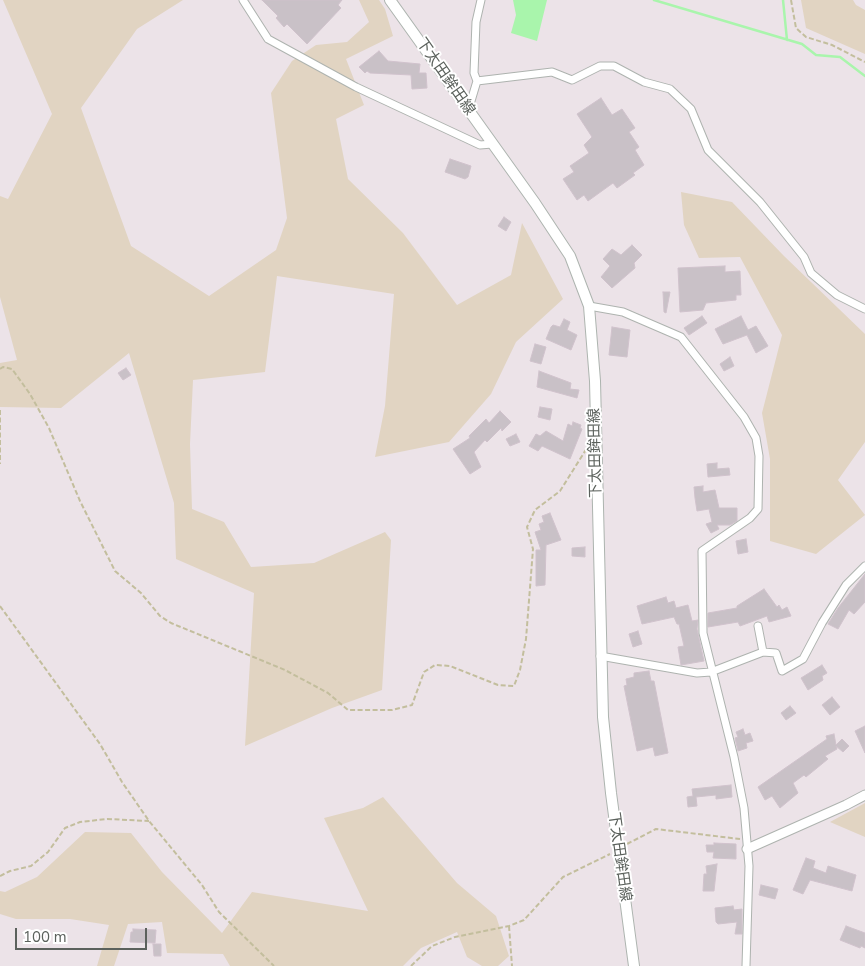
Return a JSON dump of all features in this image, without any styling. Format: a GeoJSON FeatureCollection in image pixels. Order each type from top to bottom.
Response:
{"type":"FeatureCollection","features":[{"type":"Feature","properties":{"kind":"main road","name":"下太田鉾田線"},"geometry":{"type":"LineString","coordinates":[[390,0],[536,203],[570,256],[589,306],[593,330],[603,717],[618,850],[634,966]]}},
{"type":"Feature","properties":{"kind":"street"},"geometry":{"type":"LineString","coordinates":[[243,0],[268,39],[356,87],[480,145],[492,144]]}},
{"type":"Feature","properties":{"kind":"street"},"geometry":{"type":"LineString","coordinates":[[468,111],[477,81],[474,73],[476,22],[482,0]]}},
{"type":"Feature","properties":{"kind":"street"},"geometry":{"type":"LineString","coordinates":[[477,81],[552,72],[572,80],[600,66],[614,66],[644,82],[670,89],[691,109],[708,150],[760,202],[804,257],[811,273],[837,295],[865,309]]}},
{"type":"Feature","properties":{"kind":"street"},"geometry":{"type":"LineString","coordinates":[[589,306],[623,312],[681,337],[744,417],[756,438],[759,456],[758,509],[750,518],[702,551],[703,632],[711,672],[741,789],[747,844],[749,910],[746,966]]}},
{"type":"Feature","properties":{"kind":"street"},"geometry":{"type":"LineString","coordinates":[[600,656],[697,673],[711,672],[763,652],[776,653],[782,671],[803,659],[822,623],[846,585],[865,566]]}},
{"type":"Feature","properties":{"kind":"street"},"geometry":{"type":"LineString","coordinates":[[758,626],[763,652]]}},
{"type":"Feature","properties":{"kind":"street"},"geometry":{"type":"LineString","coordinates":[[747,844],[846,805],[865,795]]}},
{"type":"Feature","properties":{"kind":"path"},"geometry":{"type":"LineString","coordinates":[[791,0],[796,28],[806,37],[832,45],[865,62]]}},
{"type":"Feature","properties":{"kind":"path"},"geometry":{"type":"LineString","coordinates":[[0,369],[3,367],[12,369],[30,394],[49,428],[80,501],[115,571],[142,593],[160,616],[170,623],[285,670],[328,694],[348,710],[392,710],[412,705],[424,672],[436,665],[450,666],[498,685],[514,686],[520,670],[526,639],[533,549],[528,527],[534,510],[560,491],[596,436]]}},
{"type":"Feature","properties":{"kind":"path"},"geometry":{"type":"LineString","coordinates":[[0,410],[0,464]]}},
{"type":"Feature","properties":{"kind":"path"},"geometry":{"type":"LineString","coordinates":[[0,606],[100,744],[122,782],[149,821],[202,885],[219,912],[274,966]]}},
{"type":"Feature","properties":{"kind":"path"},"geometry":{"type":"LineString","coordinates":[[0,876],[10,871],[32,866],[48,852],[65,828],[80,822],[107,819],[149,821]]}},
{"type":"Feature","properties":{"kind":"path"},"geometry":{"type":"LineString","coordinates":[[411,966],[432,946],[455,937],[509,926],[524,920],[563,877],[656,829],[747,844]]}},
{"type":"Feature","properties":{"kind":"path"},"geometry":{"type":"LineString","coordinates":[[509,926],[512,966]]}},
{"type":"Feature","properties":{"kind":"shaded area"},"geometry":{"type":"Polygon","coordinates":[[[3,0],[183,0],[137,29],[81,108],[131,246],[209,296],[276,250],[287,218],[271,93],[292,61],[316,45],[347,42],[369,22],[359,0],[379,0],[385,9],[393,36],[346,59],[364,105],[336,119],[348,179],[403,233],[457,305],[511,275],[522,223],[563,299],[516,342],[491,394],[449,442],[375,457],[385,406],[394,294],[277,276],[265,372],[193,380],[190,444],[192,509],[224,522],[251,567],[314,563],[385,532],[391,540],[382,690],[332,708],[245,746],[254,593],[176,559],[174,503],[129,353],[61,408],[0,407],[0,363],[17,360],[0,297],[0,196],[8,199],[52,114],[3,0]]]}},
{"type":"Feature","properties":{"kind":"shaded area"},"geometry":{"type":"Polygon","coordinates":[[[513,0],[547,0],[537,41],[511,33],[516,15],[513,0]]]}},
{"type":"Feature","properties":{"kind":"shaded area"},"geometry":{"type":"Polygon","coordinates":[[[801,0],[853,0],[856,5],[865,10],[865,54],[806,28],[801,0]]]}},
{"type":"Feature","properties":{"kind":"shaded area"},"geometry":{"type":"Polygon","coordinates":[[[681,192],[732,202],[784,256],[865,334],[865,442],[838,480],[865,515],[816,554],[770,541],[770,459],[762,413],[782,335],[740,257],[699,258],[684,225],[681,192]]]}},
{"type":"Feature","properties":{"kind":"shaded area"},"geometry":{"type":"Polygon","coordinates":[[[383,797],[457,883],[496,916],[509,956],[498,966],[482,966],[467,957],[457,932],[421,948],[403,966],[230,966],[223,954],[167,953],[162,922],[128,924],[114,966],[97,966],[109,925],[70,919],[16,919],[0,914],[0,891],[5,892],[37,877],[85,832],[131,833],[162,872],[222,933],[252,892],[368,911],[324,818],[363,808],[383,797]]]}},
{"type":"Feature","properties":{"kind":"shaded area"},"geometry":{"type":"Polygon","coordinates":[[[865,803],[865,837],[830,822],[865,803]]]}},
{"type":"Feature","properties":{"kind":"building"},"geometry":{"type":"Polygon","coordinates":[[[262,0],[342,0],[338,5],[341,8],[307,44],[287,24],[284,27],[276,18],[278,16],[262,0]]]}},
{"type":"Feature","properties":{"kind":"building"},"geometry":{"type":"Polygon","coordinates":[[[379,51],[388,61],[420,64],[419,73],[426,73],[427,88],[412,89],[411,75],[370,73],[367,71],[365,73],[359,67],[379,51]]]}},
{"type":"Feature","properties":{"kind":"building"},"geometry":{"type":"Polygon","coordinates":[[[601,98],[612,115],[622,109],[635,128],[629,132],[639,147],[635,150],[644,165],[633,173],[635,175],[617,188],[613,183],[588,201],[584,195],[577,200],[563,179],[574,172],[570,166],[589,153],[584,145],[592,137],[577,114],[601,98]]]}},
{"type":"Feature","properties":{"kind":"building"},"geometry":{"type":"Polygon","coordinates":[[[450,159],[471,166],[468,177],[465,179],[445,172],[450,159]]]}},
{"type":"Feature","properties":{"kind":"building"},"geometry":{"type":"Polygon","coordinates":[[[504,217],[511,222],[506,231],[498,226],[504,217]]]}},
{"type":"Feature","properties":{"kind":"building"},"geometry":{"type":"Polygon","coordinates":[[[632,245],[642,255],[634,263],[635,268],[612,288],[601,277],[610,266],[603,259],[612,249],[621,255],[632,245]]]}},
{"type":"Feature","properties":{"kind":"building"},"geometry":{"type":"Polygon","coordinates":[[[725,266],[725,272],[740,271],[741,295],[736,295],[736,300],[706,303],[703,310],[680,312],[678,268],[725,266]]]}},
{"type":"Feature","properties":{"kind":"building"},"geometry":{"type":"Polygon","coordinates":[[[663,292],[670,292],[666,313],[664,312],[663,292]]]}},
{"type":"Feature","properties":{"kind":"building"},"geometry":{"type":"Polygon","coordinates":[[[702,316],[707,323],[689,335],[684,328],[702,316]]]}},
{"type":"Feature","properties":{"kind":"building"},"geometry":{"type":"Polygon","coordinates":[[[741,316],[748,330],[756,326],[768,346],[756,353],[747,335],[723,344],[715,329],[741,316]]]}},
{"type":"Feature","properties":{"kind":"building"},"geometry":{"type":"Polygon","coordinates":[[[564,319],[570,322],[567,330],[577,335],[571,350],[546,339],[551,327],[553,325],[560,327],[564,319]]]}},
{"type":"Feature","properties":{"kind":"building"},"geometry":{"type":"Polygon","coordinates":[[[612,327],[630,330],[627,357],[609,355],[612,327]]]}},
{"type":"Feature","properties":{"kind":"building"},"geometry":{"type":"Polygon","coordinates":[[[535,344],[546,347],[541,364],[530,361],[535,344]]]}},
{"type":"Feature","properties":{"kind":"building"},"geometry":{"type":"Polygon","coordinates":[[[730,357],[734,366],[724,371],[720,364],[730,357]]]}},
{"type":"Feature","properties":{"kind":"building"},"geometry":{"type":"Polygon","coordinates":[[[126,368],[131,375],[123,380],[118,373],[126,368]]]}},
{"type":"Feature","properties":{"kind":"building"},"geometry":{"type":"Polygon","coordinates":[[[539,371],[571,383],[570,389],[579,390],[577,398],[537,387],[539,371]]]}},
{"type":"Feature","properties":{"kind":"building"},"geometry":{"type":"Polygon","coordinates":[[[540,407],[552,409],[550,420],[538,417],[540,407]]]}},
{"type":"Feature","properties":{"kind":"building"},"geometry":{"type":"Polygon","coordinates":[[[500,411],[511,422],[502,431],[501,428],[487,442],[485,440],[474,452],[481,467],[470,474],[453,449],[470,438],[469,436],[486,419],[489,423],[500,411]]]}},
{"type":"Feature","properties":{"kind":"building"},"geometry":{"type":"Polygon","coordinates":[[[573,422],[581,425],[580,428],[582,429],[570,459],[542,446],[538,451],[529,446],[536,434],[540,436],[546,431],[563,441],[568,424],[572,426],[573,422]]]}},
{"type":"Feature","properties":{"kind":"building"},"geometry":{"type":"Polygon","coordinates":[[[516,434],[520,442],[510,446],[506,439],[516,434]]]}},
{"type":"Feature","properties":{"kind":"building"},"geometry":{"type":"Polygon","coordinates":[[[717,463],[717,469],[729,468],[730,475],[708,477],[707,464],[717,463]]]}},
{"type":"Feature","properties":{"kind":"building"},"geometry":{"type":"Polygon","coordinates":[[[703,486],[703,492],[715,490],[719,508],[737,508],[737,521],[730,525],[717,525],[719,529],[711,533],[706,524],[712,522],[709,509],[697,511],[694,487],[703,486]]]}},
{"type":"Feature","properties":{"kind":"building"},"geometry":{"type":"Polygon","coordinates":[[[550,513],[561,540],[546,545],[545,585],[536,586],[536,550],[541,550],[535,532],[541,530],[539,524],[544,522],[542,516],[550,513]]]}},
{"type":"Feature","properties":{"kind":"building"},"geometry":{"type":"Polygon","coordinates":[[[746,539],[748,552],[738,554],[736,541],[746,539]]]}},
{"type":"Feature","properties":{"kind":"building"},"geometry":{"type":"Polygon","coordinates":[[[585,547],[585,557],[572,556],[572,548],[585,547]]]}},
{"type":"Feature","properties":{"kind":"building"},"geometry":{"type":"Polygon","coordinates":[[[865,574],[865,602],[854,614],[849,610],[838,629],[828,624],[838,608],[865,574]]]}},
{"type":"Feature","properties":{"kind":"building"},"geometry":{"type":"Polygon","coordinates":[[[764,589],[777,607],[779,605],[782,610],[787,607],[791,616],[769,622],[767,616],[740,626],[738,622],[708,627],[708,613],[737,608],[737,606],[764,589]]]}},
{"type":"Feature","properties":{"kind":"building"},"geometry":{"type":"Polygon","coordinates":[[[666,597],[668,603],[674,601],[676,608],[688,605],[692,621],[698,620],[697,629],[704,661],[681,665],[678,647],[684,646],[679,624],[677,624],[674,617],[642,624],[637,606],[666,597]]]}},
{"type":"Feature","properties":{"kind":"building"},"geometry":{"type":"Polygon","coordinates":[[[638,631],[642,644],[633,647],[629,634],[638,631]]]}},
{"type":"Feature","properties":{"kind":"building"},"geometry":{"type":"Polygon","coordinates":[[[822,665],[827,673],[822,676],[823,680],[808,690],[801,678],[822,665]]]}},
{"type":"Feature","properties":{"kind":"building"},"geometry":{"type":"Polygon","coordinates":[[[649,671],[651,681],[654,681],[668,753],[655,756],[653,747],[637,751],[624,686],[627,685],[626,679],[634,677],[634,673],[649,671]]]}},
{"type":"Feature","properties":{"kind":"building"},"geometry":{"type":"Polygon","coordinates":[[[832,697],[840,707],[830,715],[822,705],[832,697]]]}},
{"type":"Feature","properties":{"kind":"building"},"geometry":{"type":"Polygon","coordinates":[[[790,706],[796,713],[786,720],[781,713],[790,706]]]}},
{"type":"Feature","properties":{"kind":"building"},"geometry":{"type":"Polygon","coordinates":[[[865,726],[865,753],[855,731],[865,726]]]}},
{"type":"Feature","properties":{"kind":"building"},"geometry":{"type":"Polygon","coordinates":[[[743,729],[745,735],[750,733],[753,741],[746,743],[747,748],[738,751],[735,738],[738,737],[736,732],[743,729]]]}},
{"type":"Feature","properties":{"kind":"building"},"geometry":{"type":"Polygon","coordinates":[[[834,734],[836,745],[842,739],[849,746],[843,752],[836,746],[837,749],[825,756],[828,759],[806,777],[804,775],[793,783],[798,793],[780,808],[772,796],[765,800],[758,787],[827,739],[826,736],[834,734]]]}},
{"type":"Feature","properties":{"kind":"building"},"geometry":{"type":"Polygon","coordinates":[[[731,785],[732,797],[716,799],[716,795],[696,797],[697,806],[688,807],[687,797],[693,796],[692,789],[731,785]]]}},
{"type":"Feature","properties":{"kind":"building"},"geometry":{"type":"Polygon","coordinates":[[[714,843],[736,844],[736,859],[713,858],[714,852],[707,852],[706,845],[714,845],[714,843]]]}},
{"type":"Feature","properties":{"kind":"building"},"geometry":{"type":"Polygon","coordinates":[[[806,858],[815,861],[813,868],[826,873],[828,866],[856,875],[852,891],[810,880],[803,894],[793,890],[806,858]]]}},
{"type":"Feature","properties":{"kind":"building"},"geometry":{"type":"Polygon","coordinates":[[[717,864],[714,891],[703,891],[704,874],[707,874],[706,866],[717,864]]]}},
{"type":"Feature","properties":{"kind":"building"},"geometry":{"type":"Polygon","coordinates":[[[761,885],[778,889],[775,899],[759,895],[761,885]]]}},
{"type":"Feature","properties":{"kind":"building"},"geometry":{"type":"Polygon","coordinates":[[[733,906],[734,910],[742,909],[742,934],[735,934],[737,922],[718,924],[716,922],[715,908],[733,906]]]}},
{"type":"Feature","properties":{"kind":"building"},"geometry":{"type":"Polygon","coordinates":[[[846,926],[865,933],[865,948],[861,946],[860,948],[840,940],[846,926]]]}},
{"type":"Feature","properties":{"kind":"building"},"geometry":{"type":"Polygon","coordinates":[[[133,929],[156,930],[155,943],[130,942],[133,929]]]}},
{"type":"Feature","properties":{"kind":"building"},"geometry":{"type":"Polygon","coordinates":[[[153,944],[161,944],[161,956],[154,956],[153,944]]]}},
{"type":"Feature","properties":{"kind":"waterway"},"geometry":{"type":"LineString","coordinates":[[654,0],[802,44],[816,55],[840,57],[865,76]]}},
{"type":"Feature","properties":{"kind":"waterway"},"geometry":{"type":"LineString","coordinates":[[783,0],[787,40]]}}]}
